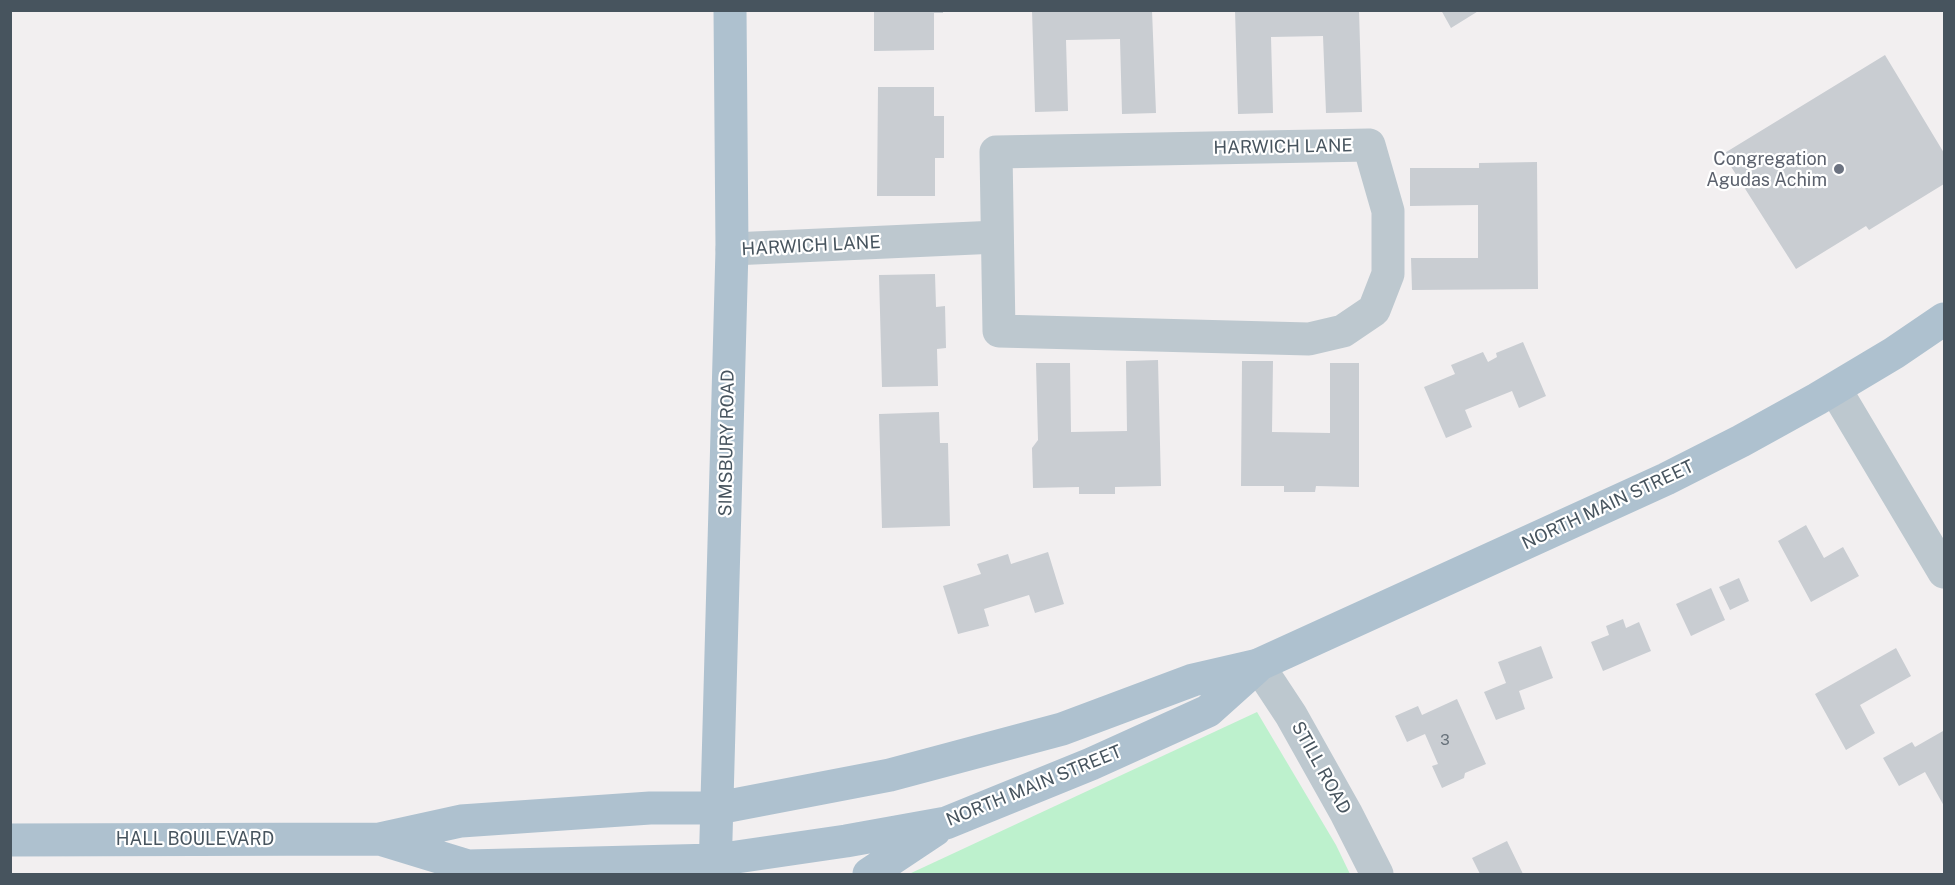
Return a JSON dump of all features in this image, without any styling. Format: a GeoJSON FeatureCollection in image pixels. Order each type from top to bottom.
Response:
{"type":"FeatureCollection","features":[{"type":"Feature","properties":{"kind":"main road","name":"SIMSBURY ROAD"},"geometry":{"type":"LineString","coordinates":[[715,867],[732,249],[730,10]]}},
{"type":"Feature","properties":{"kind":"main road","name":"NORTH MAIN STREET"},"geometry":{"type":"LineString","coordinates":[[718,808],[902,772],[1062,729],[1192,680],[1258,665],[1666,479],[1835,389],[1944,320]]}},
{"type":"Feature","properties":{"kind":"main road","name":"NORTH MAIN STREET"},"geometry":{"type":"LineString","coordinates":[[715,867],[946,823],[1091,764],[1208,711],[1258,665]]}},
{"type":"Feature","properties":{"kind":"main road","name":"HALL BOULEVARD"},"geometry":{"type":"LineString","coordinates":[[10,840],[379,839],[461,821],[650,808],[718,808]]}},
{"type":"Feature","properties":{"kind":"main road"},"geometry":{"type":"LineString","coordinates":[[869,874],[946,823]]}},
{"type":"Feature","properties":{"kind":"main road","name":"HALL BOULEVARD"},"geometry":{"type":"LineString","coordinates":[[379,839],[478,870],[715,867]]}},
{"type":"Feature","properties":{"kind":"street","name":"HARWICH LANE"},"geometry":{"type":"LineString","coordinates":[[1369,145],[1388,211],[1388,274],[1374,310],[1343,332],[1309,339],[999,331],[997,237],[996,152],[1369,145]]}},
{"type":"Feature","properties":{"kind":"street","name":"HARWICH LANE"},"geometry":{"type":"LineString","coordinates":[[732,249],[997,237]]}},
{"type":"Feature","properties":{"kind":"street"},"geometry":{"type":"LineString","coordinates":[[1835,389],[1944,572]]}},
{"type":"Feature","properties":{"kind":"street","name":"STILL ROAD"},"geometry":{"type":"LineString","coordinates":[[1258,665],[1291,715],[1377,874]]}},
{"type":"Feature","properties":{"kind":"green space"},"geometry":{"type":"Polygon","coordinates":[[[1257,712],[1336,845],[1350,874],[909,874],[1257,712]]]}},
{"type":"Feature","properties":{"kind":"building"},"geometry":{"type":"Polygon","coordinates":[[[874,10],[943,10],[943,13],[934,13],[934,50],[874,51],[874,10]]]}},
{"type":"Feature","properties":{"kind":"building"},"geometry":{"type":"Polygon","coordinates":[[[1032,10],[1152,10],[1156,113],[1122,114],[1120,39],[1066,40],[1068,111],[1035,112],[1032,10]]]}},
{"type":"Feature","properties":{"kind":"building"},"geometry":{"type":"Polygon","coordinates":[[[1235,10],[1359,10],[1362,112],[1326,113],[1323,36],[1271,37],[1273,113],[1238,114],[1235,10]]]}},
{"type":"Feature","properties":{"kind":"building"},"geometry":{"type":"Polygon","coordinates":[[[1441,10],[1480,10],[1451,28],[1441,10]]]}},
{"type":"Feature","properties":{"kind":"building","name":"Congregation Agudas Achim"},"geometry":{"type":"Polygon","coordinates":[[[1885,55],[1944,153],[1944,184],[1869,230],[1866,226],[1796,269],[1723,154],[1885,55]]]}},
{"type":"Feature","properties":{"kind":"building"},"geometry":{"type":"Polygon","coordinates":[[[878,87],[934,87],[934,116],[944,116],[944,158],[935,158],[935,196],[877,196],[878,87]]]}},
{"type":"Feature","properties":{"kind":"building"},"geometry":{"type":"Polygon","coordinates":[[[1537,162],[1538,289],[1412,290],[1411,258],[1478,258],[1478,205],[1410,206],[1410,168],[1479,168],[1479,163],[1537,162]]]}},
{"type":"Feature","properties":{"kind":"building"},"geometry":{"type":"Polygon","coordinates":[[[935,274],[936,307],[945,306],[946,348],[937,349],[938,386],[882,387],[879,275],[935,274]]]}},
{"type":"Feature","properties":{"kind":"building"},"geometry":{"type":"Polygon","coordinates":[[[1523,342],[1546,396],[1519,408],[1512,391],[1465,410],[1472,427],[1446,438],[1424,387],[1455,374],[1451,365],[1483,352],[1488,362],[1497,357],[1496,353],[1523,342]]]}},
{"type":"Feature","properties":{"kind":"building"},"geometry":{"type":"Polygon","coordinates":[[[1158,360],[1161,486],[1115,487],[1115,494],[1079,494],[1079,487],[1033,488],[1032,448],[1038,440],[1036,363],[1070,363],[1071,432],[1127,431],[1126,361],[1158,360]]]}},
{"type":"Feature","properties":{"kind":"building"},"geometry":{"type":"Polygon","coordinates":[[[1242,361],[1273,361],[1272,432],[1330,433],[1330,363],[1359,363],[1359,487],[1316,486],[1315,492],[1284,492],[1284,486],[1241,486],[1242,361]]]}},
{"type":"Feature","properties":{"kind":"building"},"geometry":{"type":"Polygon","coordinates":[[[939,412],[940,443],[948,443],[950,526],[882,528],[879,414],[939,412]]]}},
{"type":"Feature","properties":{"kind":"building"},"geometry":{"type":"Polygon","coordinates":[[[1806,525],[1824,558],[1843,547],[1859,576],[1811,602],[1778,541],[1806,525]]]}},
{"type":"Feature","properties":{"kind":"building"},"geometry":{"type":"Polygon","coordinates":[[[1048,552],[1064,604],[1035,613],[1029,595],[984,609],[989,626],[958,634],[943,586],[981,574],[977,564],[1008,554],[1011,564],[1048,552]]]}},
{"type":"Feature","properties":{"kind":"building"},"geometry":{"type":"Polygon","coordinates":[[[1739,578],[1749,601],[1730,610],[1719,587],[1739,578]]]}},
{"type":"Feature","properties":{"kind":"building"},"geometry":{"type":"Polygon","coordinates":[[[1711,588],[1725,620],[1691,636],[1676,604],[1711,588]]]}},
{"type":"Feature","properties":{"kind":"building"},"geometry":{"type":"Polygon","coordinates":[[[1623,619],[1626,628],[1639,622],[1651,651],[1603,671],[1591,642],[1609,635],[1606,626],[1623,619]]]}},
{"type":"Feature","properties":{"kind":"building"},"geometry":{"type":"Polygon","coordinates":[[[1541,646],[1553,678],[1519,691],[1525,709],[1496,720],[1484,692],[1506,683],[1498,662],[1541,646]]]}},
{"type":"Feature","properties":{"kind":"building"},"geometry":{"type":"Polygon","coordinates":[[[1896,648],[1911,676],[1860,705],[1875,733],[1846,750],[1815,694],[1896,648]]]}},
{"type":"Feature","properties":{"kind":"building"},"geometry":{"type":"Polygon","coordinates":[[[1457,699],[1486,764],[1465,773],[1464,778],[1442,788],[1432,766],[1438,764],[1425,734],[1407,742],[1395,716],[1418,706],[1422,715],[1457,699]]]}},
{"type":"Feature","properties":{"kind":"building"},"geometry":{"type":"Polygon","coordinates":[[[1943,731],[1944,806],[1925,772],[1899,786],[1883,758],[1912,742],[1915,747],[1943,731]]]}},
{"type":"Feature","properties":{"kind":"building"},"geometry":{"type":"Polygon","coordinates":[[[1507,841],[1523,874],[1480,874],[1472,858],[1507,841]]]}},
{"type":"Feature","properties":{"kind":"place","name":"Congregation Agudas Achim"},"geometry":{"type":"Point","coordinates":[1839,169]}}]}
